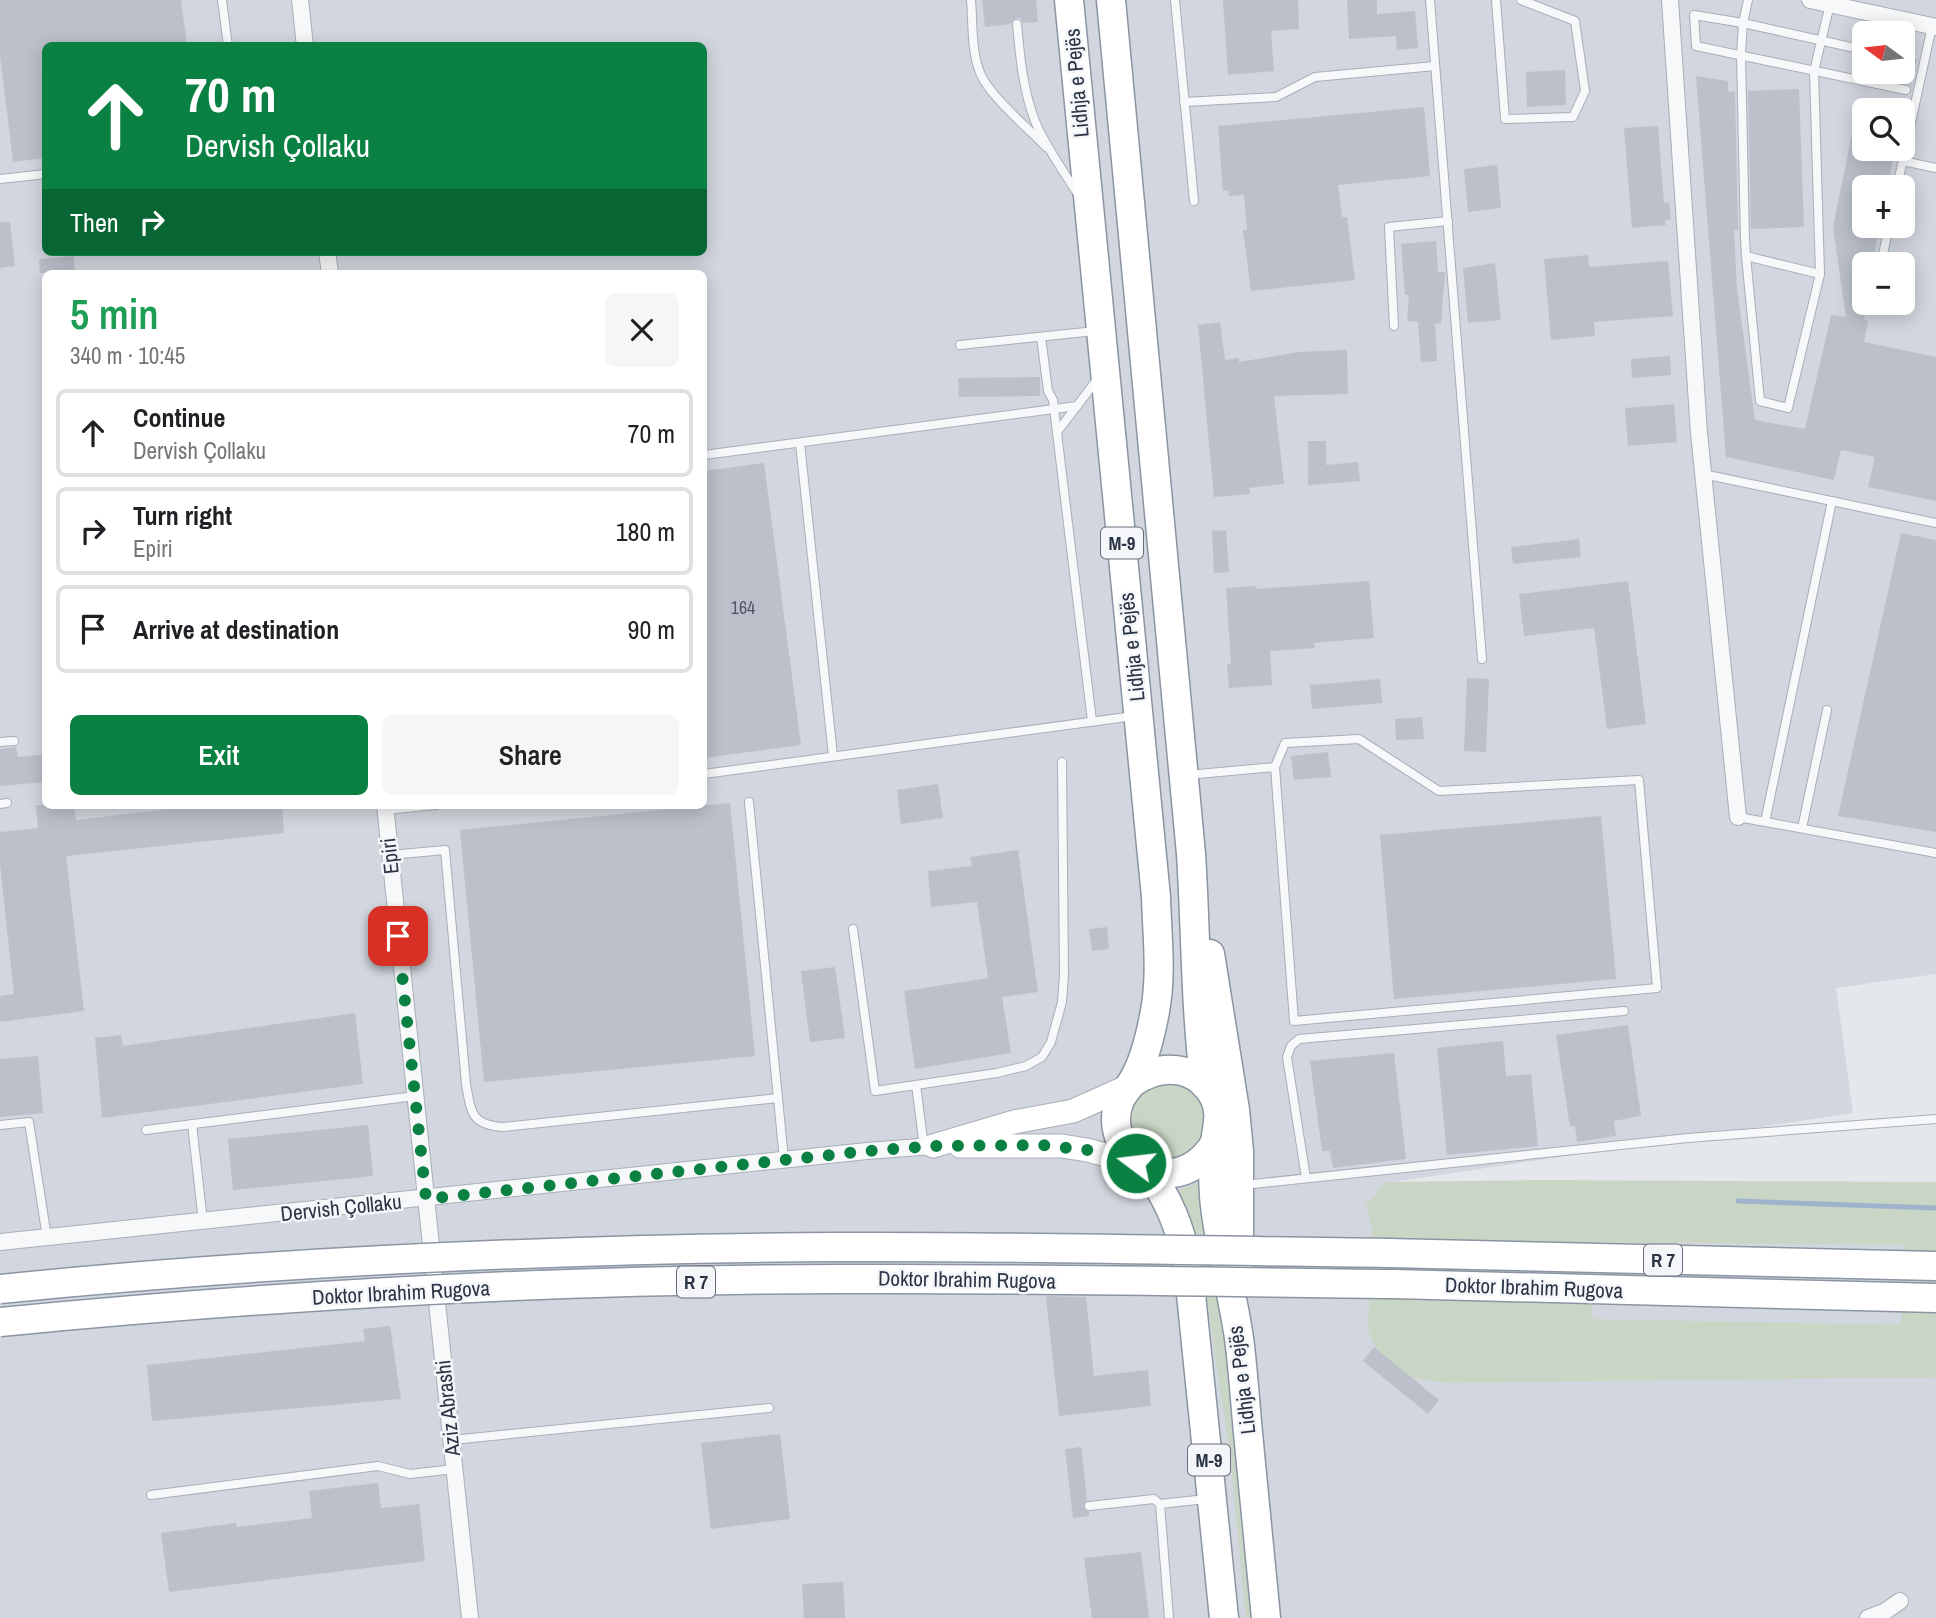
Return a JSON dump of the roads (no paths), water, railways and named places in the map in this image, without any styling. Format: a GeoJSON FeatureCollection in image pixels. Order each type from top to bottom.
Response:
{"type":"FeatureCollection","features":[{"type":"Feature","properties":{"kind":"highway","name":"Lidhja e Pejës"},"geometry":{"type":"LineString","coordinates":[[1069,0],[1156,897],[1158,972],[1154,1017],[1115,1117],[1117,1134],[1124,1150],[1159,1186],[1173,1210],[1188,1265],[1224,1618]]}},
{"type":"Feature","properties":{"kind":"highway","name":"Lidhja e Pejës"},"geometry":{"type":"LineString","coordinates":[[1111,0],[1191,854],[1196,923],[1196,999],[1205,1085],[1214,1097],[1219,1112],[1215,1143],[1214,1194],[1239,1338],[1266,1618]]}},
{"type":"Feature","properties":{"kind":"highway"},"geometry":{"type":"LineString","coordinates":[[1191,854],[1207,929],[1235,1110],[1240,1185],[1239,1338]]}},
{"type":"Feature","properties":{"kind":"highway"},"geometry":{"type":"LineString","coordinates":[[1130,1084],[1156,1070],[1169,1069],[1195,1076],[1205,1085]]}},
{"type":"Feature","properties":{"kind":"highway"},"geometry":{"type":"LineString","coordinates":[[1141,1166],[1159,1172],[1185,1170],[1198,1164],[1215,1143]]}},
{"type":"Feature","properties":{"kind":"highway","name":"Doktor Ibrahim Rugova"},"geometry":{"type":"LineString","coordinates":[[0,1289],[109,1278],[481,1255],[853,1247],[1390,1253],[1936,1266]]}},
{"type":"Feature","properties":{"kind":"highway","name":"Doktor Ibrahim Rugova"},"geometry":{"type":"LineString","coordinates":[[0,1322],[272,1300],[562,1285],[838,1279],[1394,1284],[1936,1298]]}},
{"type":"Feature","properties":{"kind":"street"},"geometry":{"type":"LineString","coordinates":[[300,0],[305,42]]}},
{"type":"Feature","properties":{"kind":"street"},"geometry":{"type":"LineString","coordinates":[[1670,0],[1703,474],[1738,817]]}},
{"type":"Feature","properties":{"kind":"street"},"geometry":{"type":"LineString","coordinates":[[1810,0],[1934,26]]}},
{"type":"Feature","properties":{"kind":"street","name":"Epiri"},"geometry":{"type":"LineString","coordinates":[[385,809],[426,1199]]}},
{"type":"Feature","properties":{"kind":"street"},"geometry":{"type":"LineString","coordinates":[[928,1147],[1014,1122],[1073,1111],[1130,1084]]}},
{"type":"Feature","properties":{"kind":"street"},"geometry":{"type":"LineString","coordinates":[[928,1147],[1062,1146],[1087,1150],[1141,1166]]}},
{"type":"Feature","properties":{"kind":"street","name":"Dervish Çollaku"},"geometry":{"type":"LineString","coordinates":[[0,1242],[928,1147]]}},
{"type":"Feature","properties":{"kind":"street","name":"Aziz Abrashi"},"geometry":{"type":"LineString","coordinates":[[426,1199],[470,1618]]}},
{"type":"Feature","properties":{"kind":"street"},"geometry":{"type":"LineString","coordinates":[[1868,1618],[1884,1612],[1900,1601]]}},
{"type":"Feature","properties":{"kind":"lane"},"geometry":{"type":"LineString","coordinates":[[222,0],[227,42]]}},
{"type":"Feature","properties":{"kind":"lane"},"geometry":{"type":"LineString","coordinates":[[971,0],[981,76],[1056,157]]}},
{"type":"Feature","properties":{"kind":"lane"},"geometry":{"type":"LineString","coordinates":[[1175,0],[1194,201]]}},
{"type":"Feature","properties":{"kind":"lane"},"geometry":{"type":"LineString","coordinates":[[1430,0],[1482,659]]}},
{"type":"Feature","properties":{"kind":"lane"},"geometry":{"type":"LineString","coordinates":[[1496,0],[1505,119],[1573,117],[1586,91],[1575,21],[1521,0]]}},
{"type":"Feature","properties":{"kind":"lane"},"geometry":{"type":"LineString","coordinates":[[1748,0],[1741,54],[1746,256],[1760,401],[1788,408],[1820,274],[1814,71],[1830,4]]}},
{"type":"Feature","properties":{"kind":"lane"},"geometry":{"type":"LineString","coordinates":[[1852,48],[1743,23],[1694,15],[1696,46],[1906,90]]}},
{"type":"Feature","properties":{"kind":"lane"},"geometry":{"type":"LineString","coordinates":[[1017,24],[1021,67],[1030,107],[1037,125],[1090,215]]}},
{"type":"Feature","properties":{"kind":"lane"},"geometry":{"type":"LineString","coordinates":[[1915,109],[1934,26]]}},
{"type":"Feature","properties":{"kind":"lane"},"geometry":{"type":"LineString","coordinates":[[1184,102],[1276,97],[1315,78],[1435,66]]}},
{"type":"Feature","properties":{"kind":"lane"},"geometry":{"type":"LineString","coordinates":[[1900,175],[1903,161],[1936,168]]}},
{"type":"Feature","properties":{"kind":"lane"},"geometry":{"type":"LineString","coordinates":[[0,179],[42,174]]}},
{"type":"Feature","properties":{"kind":"lane"},"geometry":{"type":"LineString","coordinates":[[1394,326],[1389,227],[1448,221]]}},
{"type":"Feature","properties":{"kind":"lane"},"geometry":{"type":"LineString","coordinates":[[1746,256],[1820,274]]}},
{"type":"Feature","properties":{"kind":"lane"},"geometry":{"type":"LineString","coordinates":[[960,345],[1101,330]]}},
{"type":"Feature","properties":{"kind":"lane"},"geometry":{"type":"LineString","coordinates":[[1041,337],[1048,391],[1053,400],[1092,721]]}},
{"type":"Feature","properties":{"kind":"lane"},"geometry":{"type":"LineString","coordinates":[[1057,432],[1105,369]]}},
{"type":"Feature","properties":{"kind":"lane"},"geometry":{"type":"LineString","coordinates":[[707,455],[1077,407]]}},
{"type":"Feature","properties":{"kind":"lane"},"geometry":{"type":"LineString","coordinates":[[800,443],[833,756]]}},
{"type":"Feature","properties":{"kind":"lane"},"geometry":{"type":"LineString","coordinates":[[1703,474],[1936,523]]}},
{"type":"Feature","properties":{"kind":"lane"},"geometry":{"type":"LineString","coordinates":[[1765,822],[1832,501]]}},
{"type":"Feature","properties":{"kind":"lane"},"geometry":{"type":"LineString","coordinates":[[1801,828],[1827,710]]}},
{"type":"Feature","properties":{"kind":"lane"},"geometry":{"type":"LineString","coordinates":[[707,774],[1138,716]]}},
{"type":"Feature","properties":{"kind":"lane"},"geometry":{"type":"LineString","coordinates":[[1359,739],[1439,791],[1639,780],[1657,988],[1294,1021],[1275,768],[1285,743],[1359,739]]}},
{"type":"Feature","properties":{"kind":"lane"},"geometry":{"type":"LineString","coordinates":[[0,742],[13,741]]}},
{"type":"Feature","properties":{"kind":"lane"},"geometry":{"type":"LineString","coordinates":[[853,929],[875,1091],[997,1073],[1026,1066],[1042,1057],[1051,1042],[1062,1002],[1062,762]]}},
{"type":"Feature","properties":{"kind":"lane"},"geometry":{"type":"LineString","coordinates":[[1184,775],[1275,768]]}},
{"type":"Feature","properties":{"kind":"lane"},"geometry":{"type":"LineString","coordinates":[[749,802],[784,1160]]}},
{"type":"Feature","properties":{"kind":"lane"},"geometry":{"type":"LineString","coordinates":[[1738,817],[1936,853]]}},
{"type":"Feature","properties":{"kind":"lane"},"geometry":{"type":"LineString","coordinates":[[390,855],[445,850],[466,1084],[473,1115],[480,1123],[503,1127],[778,1098]]}},
{"type":"Feature","properties":{"kind":"lane"},"geometry":{"type":"LineString","coordinates":[[1306,1178],[1287,1057],[1291,1046],[1299,1039],[1624,1011]]}},
{"type":"Feature","properties":{"kind":"lane"},"geometry":{"type":"LineString","coordinates":[[916,1085],[928,1147]]}},
{"type":"Feature","properties":{"kind":"lane"},"geometry":{"type":"LineString","coordinates":[[146,1130],[415,1096]]}},
{"type":"Feature","properties":{"kind":"lane"},"geometry":{"type":"LineString","coordinates":[[1240,1185],[1688,1138],[1936,1118]]}},
{"type":"Feature","properties":{"kind":"lane"},"geometry":{"type":"LineString","coordinates":[[0,1125],[29,1122],[47,1238]]}},
{"type":"Feature","properties":{"kind":"lane"},"geometry":{"type":"LineString","coordinates":[[192,1124],[203,1222]]}},
{"type":"Feature","properties":{"kind":"lane"},"geometry":{"type":"LineString","coordinates":[[451,1440],[769,1408]]}},
{"type":"Feature","properties":{"kind":"lane"},"geometry":{"type":"LineString","coordinates":[[151,1495],[378,1466],[410,1474],[454,1469]]}},
{"type":"Feature","properties":{"kind":"lane"},"geometry":{"type":"LineString","coordinates":[[1160,1504],[1213,1498]]}},
{"type":"Feature","properties":{"kind":"lane"},"geometry":{"type":"LineString","coordinates":[[1089,1506],[1154,1499],[1160,1504],[1169,1618]]}},
{"type":"Feature","properties":{"kind":"waterway"},"geometry":{"type":"LineString","coordinates":[[1738,1201],[1936,1208]]}}]}
